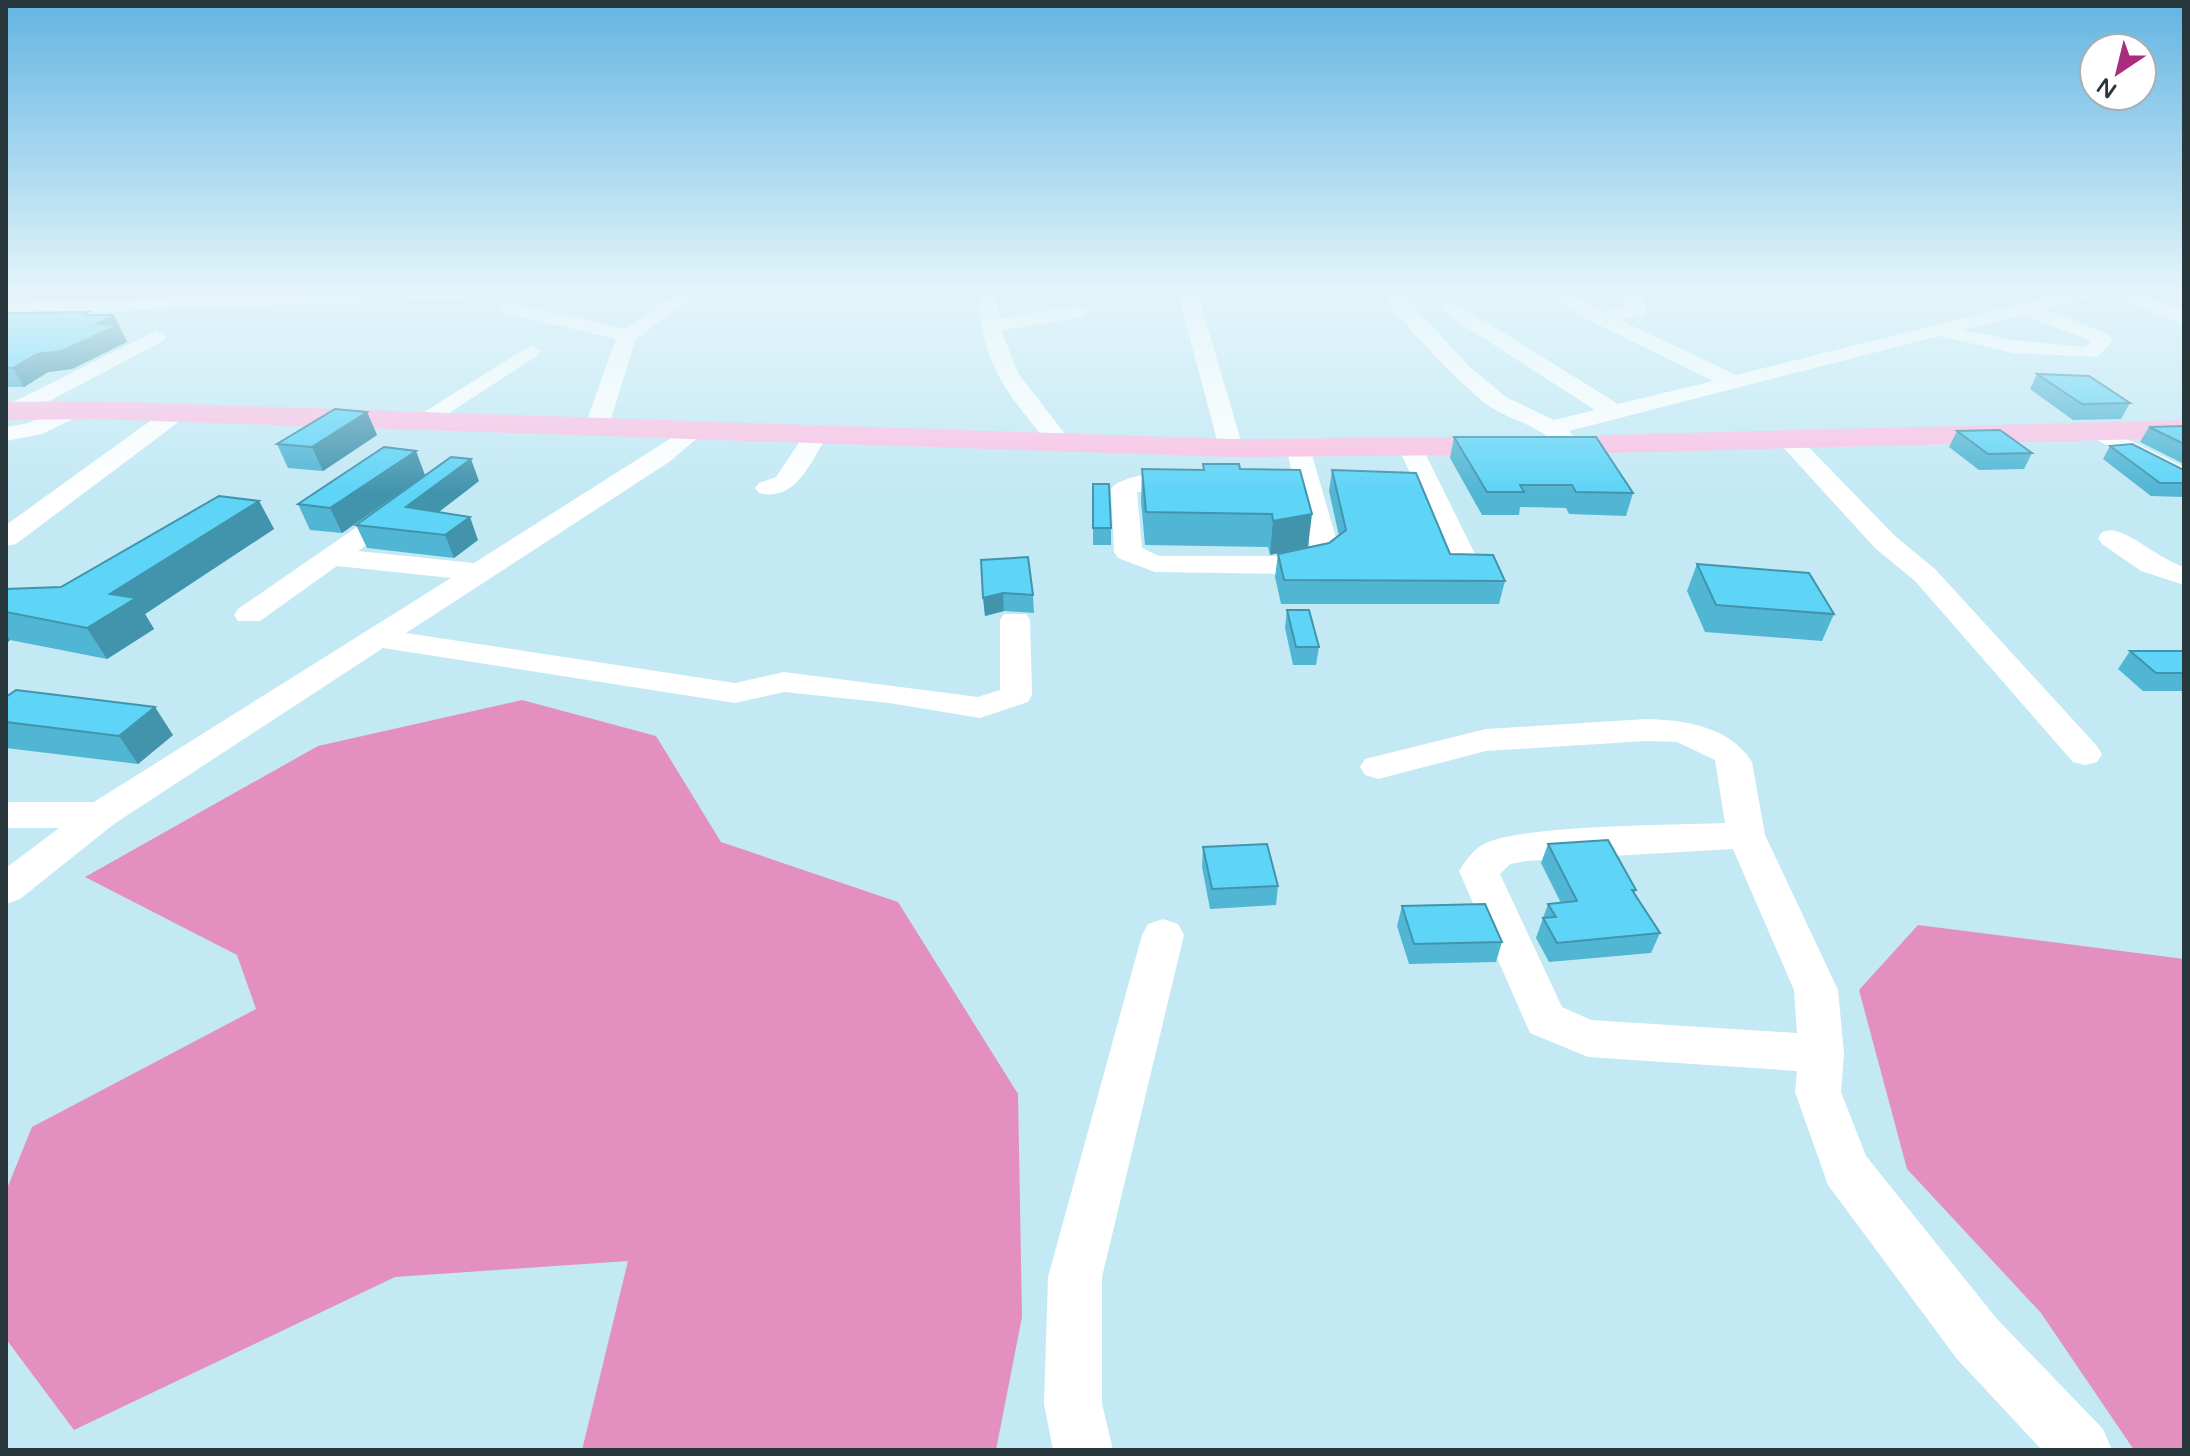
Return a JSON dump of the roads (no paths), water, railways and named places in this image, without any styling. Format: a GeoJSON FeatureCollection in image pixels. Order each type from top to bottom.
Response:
{"type":"FeatureCollection","features":[{"type":"Feature","properties":{"kind":"main road"},"geometry":{"type":"LineString","coordinates":[[9,418],[71,411],[176,413],[1231,448],[1410,447],[1562,436],[1788,439],[2184,429]]}},
{"type":"Feature","properties":{"kind":"street"},"geometry":{"type":"LineString","coordinates":[[9,418],[122,356]]}},
{"type":"Feature","properties":{"kind":"street"},"geometry":{"type":"LineString","coordinates":[[420,422],[523,356]]}},
{"type":"Feature","properties":{"kind":"street"},"geometry":{"type":"LineString","coordinates":[[596,428],[620,356]]}},
{"type":"Feature","properties":{"kind":"street"},"geometry":{"type":"LineString","coordinates":[[998,356],[1017,392],[1060,443]]}},
{"type":"Feature","properties":{"kind":"street"},"geometry":{"type":"LineString","coordinates":[[1205,356],[1231,448]]}},
{"type":"Feature","properties":{"kind":"street"},"geometry":{"type":"LineString","coordinates":[[1446,356],[1511,409],[1562,436],[1611,410],[1831,356]]}},
{"type":"Feature","properties":{"kind":"street"},"geometry":{"type":"LineString","coordinates":[[1526,356],[1611,410]]}},
{"type":"Feature","properties":{"kind":"street"},"geometry":{"type":"LineString","coordinates":[[1679,356],[1731,381]]}},
{"type":"Feature","properties":{"kind":"street"},"geometry":{"type":"LineString","coordinates":[[6,538],[176,413]]}},
{"type":"Feature","properties":{"kind":"street"},"geometry":{"type":"LineString","coordinates":[[6,889],[101,815],[660,457],[695,430]]}},
{"type":"Feature","properties":{"kind":"street"},"geometry":{"type":"LineString","coordinates":[[2097,431],[2184,477]]}},
{"type":"Feature","properties":{"kind":"street"},"geometry":{"type":"LineString","coordinates":[[768,488],[785,482],[816,434]]}},
{"type":"Feature","properties":{"kind":"street"},"geometry":{"type":"LineString","coordinates":[[1788,439],[1885,542],[1925,575],[2085,754]]}},
{"type":"Feature","properties":{"kind":"street"},"geometry":{"type":"LineString","coordinates":[[1410,447],[1464,560]]}},
{"type":"Feature","properties":{"kind":"street"},"geometry":{"type":"LineString","coordinates":[[1215,483],[1128,485],[1124,489],[1128,552],[1155,564],[1288,566],[1310,563],[1326,552],[1298,448]]}},
{"type":"Feature","properties":{"kind":"street"},"geometry":{"type":"LineString","coordinates":[[1277,484],[1308,484]]}},
{"type":"Feature","properties":{"kind":"street"},"geometry":{"type":"LineString","coordinates":[[249,615],[416,497]]}},
{"type":"Feature","properties":{"kind":"street"},"geometry":{"type":"LineString","coordinates":[[2112,538],[2151,565],[2184,576]]}},
{"type":"Feature","properties":{"kind":"street"},"geometry":{"type":"LineString","coordinates":[[332,557],[476,572]]}},
{"type":"Feature","properties":{"kind":"street"},"geometry":{"type":"LineString","coordinates":[[376,638],[735,693],[784,682],[980,708],[1016,695],[1015,620]]}},
{"type":"Feature","properties":{"kind":"street"},"geometry":{"type":"LineString","coordinates":[[1378,767],[1486,740],[1646,730],[1683,731],[1727,752],[1734,762],[1746,835],[1816,990],[1821,1054],[1818,1092],[1846,1169],[1977,1339],[2082,1450]]}},
{"type":"Feature","properties":{"kind":"street"},"geometry":{"type":"LineString","coordinates":[[6,815],[101,815]]}},
{"type":"Feature","properties":{"kind":"street"},"geometry":{"type":"LineString","coordinates":[[1746,835],[1526,847],[1498,853],[1479,871],[1546,1020],[1566,1031],[1588,1038],[1821,1054]]}},
{"type":"Feature","properties":{"kind":"street"},"geometry":{"type":"LineString","coordinates":[[1083,1450],[1073,1404],[1075,1277],[1163,935]]}}]}
